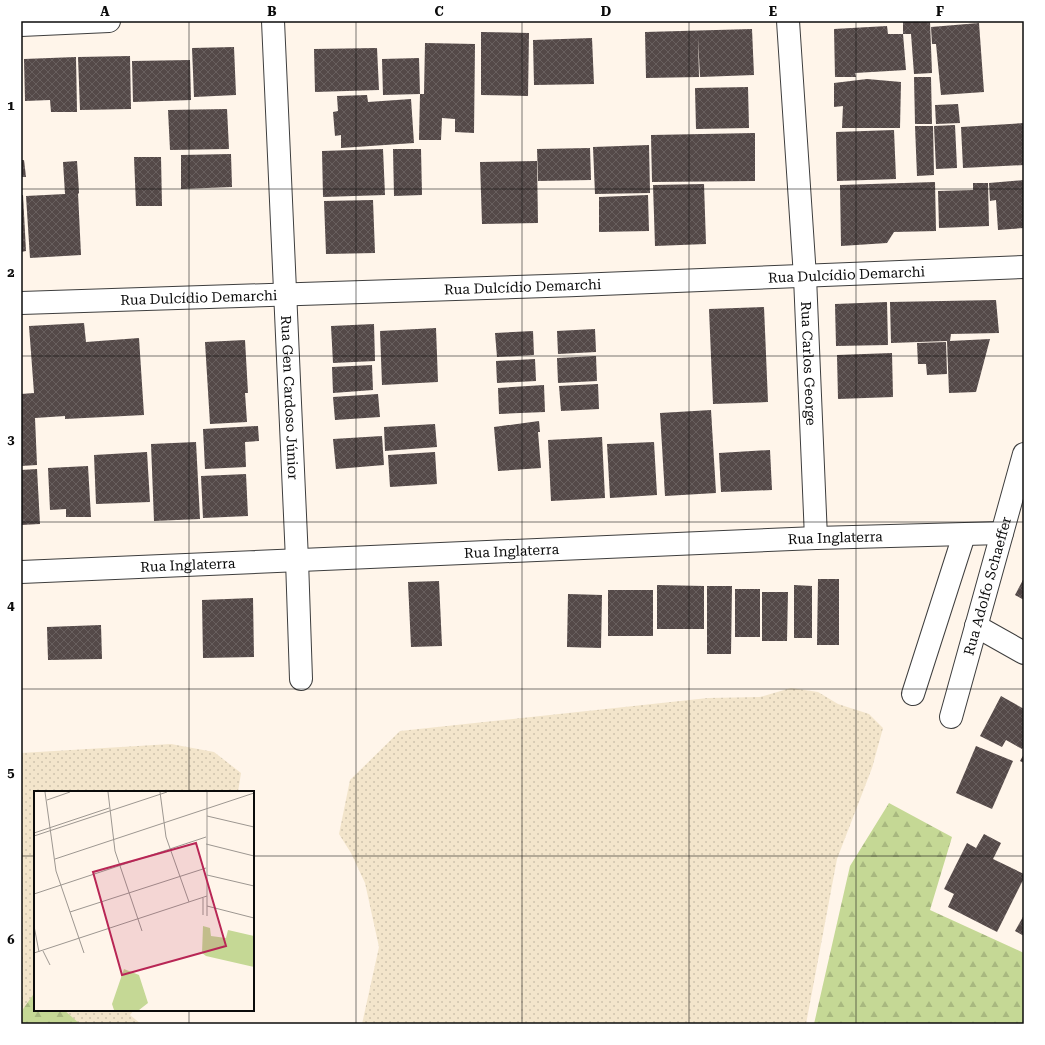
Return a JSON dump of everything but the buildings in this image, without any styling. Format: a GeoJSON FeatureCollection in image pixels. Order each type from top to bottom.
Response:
{"type":"FeatureCollection","features":[{"type":"Feature","properties":{"kind":"street"},"geometry":{"type":"LineString","coordinates":[[21,25],[109,21]]}},
{"type":"Feature","properties":{"kind":"street","name":"Rua Gen Cardoso Júnior"},"geometry":{"type":"LineString","coordinates":[[273,21],[301,679]]}},
{"type":"Feature","properties":{"kind":"street","name":"Rua Carlos George"},"geometry":{"type":"LineString","coordinates":[[788,21],[805,277],[816,538]]}},
{"type":"Feature","properties":{"kind":"street","name":"Rua Dulcídio Demarchi"},"geometry":{"type":"LineString","coordinates":[[21,303],[805,277],[1024,267]]}},
{"type":"Feature","properties":{"kind":"street","name":"Rua Adolfo Schaeffer"},"geometry":{"type":"LineString","coordinates":[[951,717],[1024,454]]}},
{"type":"Feature","properties":{"kind":"street","name":"Rua Inglaterra"},"geometry":{"type":"LineString","coordinates":[[21,572],[816,538],[1002,533]]}},
{"type":"Feature","properties":{"kind":"street"},"geometry":{"type":"LineString","coordinates":[[913,694],[964,535]]}},
{"type":"Feature","properties":{"kind":"street"},"geometry":{"type":"LineString","coordinates":[[976,626],[1024,653]]}},
{"type":"Feature","properties":{"kind":"shaded area"},"geometry":{"type":"Polygon","coordinates":[[[791,688],[818,692],[838,704],[869,714],[883,728],[872,768],[837,859],[806,1024],[362,1024],[379,947],[365,883],[351,853],[339,834],[350,780],[400,731],[708,698],[760,697],[791,688]]]}},
{"type":"Feature","properties":{"kind":"shaded area"},"geometry":{"type":"Polygon","coordinates":[[[171,744],[214,752],[241,773],[238,791],[34,791],[34,1011],[133,1011],[130,1015],[141,1024],[21,1024],[21,753],[171,744]]]}},
{"type":"Feature","properties":{"kind":"green space"},"geometry":{"type":"Polygon","coordinates":[[[889,803],[952,837],[930,910],[1024,953],[1024,1024],[814,1024],[850,866],[889,803]]]}},
{"type":"Feature","properties":{"kind":"green space"},"geometry":{"type":"Polygon","coordinates":[[[34,993],[34,1011],[65,1011],[80,1024],[21,1024],[21,1012],[34,993]]]}}]}
